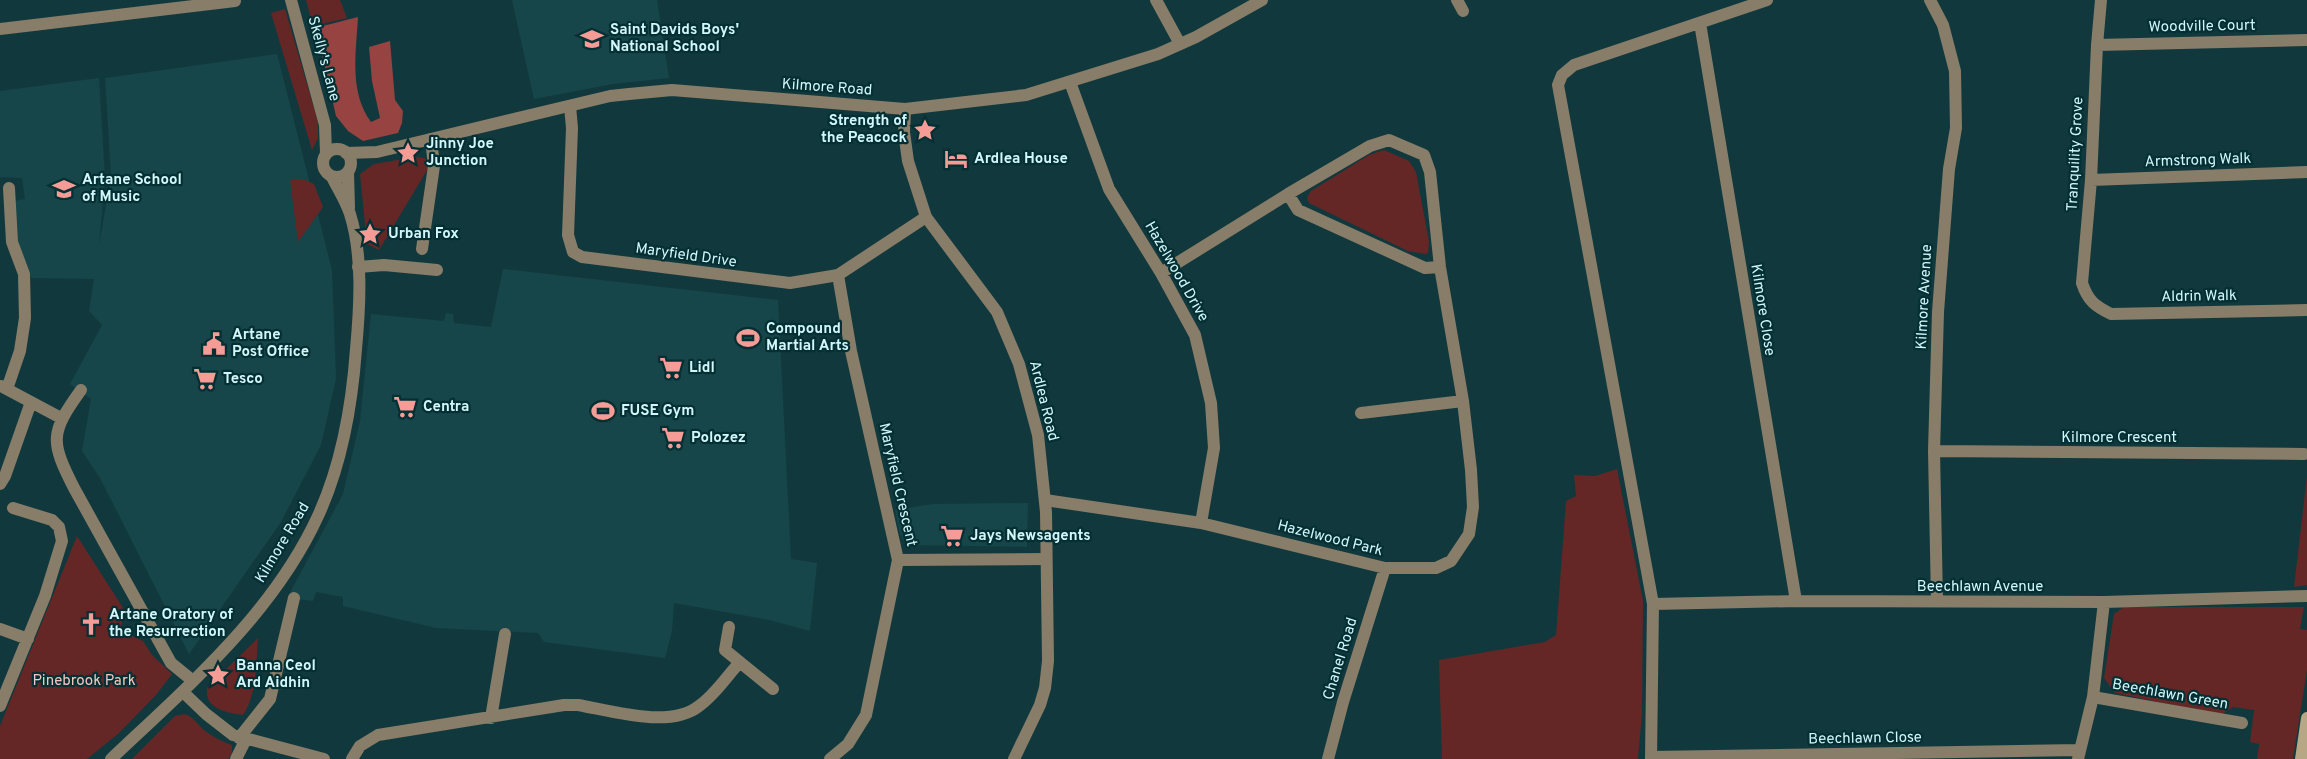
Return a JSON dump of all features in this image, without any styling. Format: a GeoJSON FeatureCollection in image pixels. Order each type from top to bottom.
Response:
{"type":"FeatureCollection","features":[{"type":"Feature","properties":{"kind":"main road"},"geometry":{"type":"LineString","coordinates":[[2301,759],[2307,718]]}},
{"type":"Feature","properties":{"kind":"street","name":"Skelly's Lane"},"geometry":{"type":"LineString","coordinates":[[291,0],[325,125],[326,153]]}},
{"type":"Feature","properties":{"kind":"street"},"geometry":{"type":"LineString","coordinates":[[1156,0],[1180,44]]}},
{"type":"Feature","properties":{"kind":"street","name":"Kilmore Road"},"geometry":{"type":"LineString","coordinates":[[345,152],[377,152],[610,96],[672,90],[905,109],[1026,94],[1070,82],[1180,44],[1262,0]]}},
{"type":"Feature","properties":{"kind":"street"},"geometry":{"type":"LineString","coordinates":[[1651,758],[1653,604],[1558,85],[1562,75],[1574,65],[1767,0]]}},
{"type":"Feature","properties":{"kind":"street","name":"Kilmore Avenue"},"geometry":{"type":"LineString","coordinates":[[1930,0],[1943,26],[1955,71],[1956,128],[1949,169],[1938,312],[1934,451],[1937,602]]}},
{"type":"Feature","properties":{"kind":"street","name":"Tranquility Grove"},"geometry":{"type":"LineString","coordinates":[[2094,306],[2086,297],[2082,284],[2091,180],[2097,45],[2102,0]]}},
{"type":"Feature","properties":{"kind":"street"},"geometry":{"type":"LineString","coordinates":[[0,29],[235,1]]}},
{"type":"Feature","properties":{"kind":"street","name":"Kilmore Close"},"geometry":{"type":"LineString","coordinates":[[1700,23],[1796,601]]}},
{"type":"Feature","properties":{"kind":"street","name":"Woodville Court"},"geometry":{"type":"LineString","coordinates":[[2097,45],[2307,40]]}},
{"type":"Feature","properties":{"kind":"street","name":"Hazelwood Drive"},"geometry":{"type":"LineString","coordinates":[[1070,82],[1109,189],[1161,273],[1195,335],[1211,403],[1214,448],[1201,523]]}},
{"type":"Feature","properties":{"kind":"street","name":"Maryfield Drive"},"geometry":{"type":"LineString","coordinates":[[570,106],[572,128],[568,235],[570,248],[577,255],[598,260],[790,284],[838,275],[926,217]]}},
{"type":"Feature","properties":{"kind":"street","name":"Ardlea Road"},"geometry":{"type":"LineString","coordinates":[[905,109],[904,132],[908,161],[926,217],[996,312],[1019,364],[1038,435],[1045,500],[1048,661],[1045,688],[1040,705],[1014,759]]}},
{"type":"Feature","properties":{"kind":"street","name":"Skelly's Lane"},"geometry":{"type":"LineString","coordinates":[[325,125],[345,152]]}},
{"type":"Feature","properties":{"kind":"street"},"geometry":{"type":"LineString","coordinates":[[422,249],[434,166],[431,139]]}},
{"type":"Feature","properties":{"kind":"street","name":"Hazelwood Park"},"geometry":{"type":"LineString","coordinates":[[1045,500],[1201,523],[1384,568],[1436,568],[1451,561],[1469,534],[1473,507],[1471,470],[1440,267],[1430,172],[1424,155],[1389,140],[1370,146],[1161,273]]}},
{"type":"Feature","properties":{"kind":"street"},"geometry":{"type":"LineString","coordinates":[[335,149],[345,152],[351,162],[349,171],[340,177],[332,177],[323,168],[322,162],[326,153],[335,149]]}},
{"type":"Feature","properties":{"kind":"street","name":"Kilmore Road"},"geometry":{"type":"LineString","coordinates":[[349,212],[349,171],[377,152]]}},
{"type":"Feature","properties":{"kind":"street","name":"Armstrong Walk"},"geometry":{"type":"LineString","coordinates":[[2091,180],[2307,172]]}},
{"type":"Feature","properties":{"kind":"street","name":"Kilmore Road"},"geometry":{"type":"LineString","coordinates":[[111,759],[183,692],[265,602],[298,553],[326,498],[341,449],[351,398],[358,328],[358,267],[354,232],[349,212],[332,177]]}},
{"type":"Feature","properties":{"kind":"street"},"geometry":{"type":"LineString","coordinates":[[9,188],[12,242],[24,274],[25,318],[20,351],[4,387],[61,418]]}},
{"type":"Feature","properties":{"kind":"street"},"geometry":{"type":"LineString","coordinates":[[1288,194],[1298,210],[1425,268],[1440,267]]}},
{"type":"Feature","properties":{"kind":"street"},"geometry":{"type":"LineString","coordinates":[[358,267],[384,265],[437,270]]}},
{"type":"Feature","properties":{"kind":"street","name":"Maryfield Crescent"},"geometry":{"type":"LineString","coordinates":[[830,759],[848,744],[866,715],[898,560],[851,351],[838,275]]}},
{"type":"Feature","properties":{"kind":"street","name":"Aldrin Walk"},"geometry":{"type":"LineString","coordinates":[[2094,306],[2110,314],[2307,310]]}},
{"type":"Feature","properties":{"kind":"street"},"geometry":{"type":"LineString","coordinates":[[81,390],[61,418],[56,434],[60,459],[171,663],[193,681]]}},
{"type":"Feature","properties":{"kind":"street"},"geometry":{"type":"LineString","coordinates":[[1360,412],[1462,401]]}},
{"type":"Feature","properties":{"kind":"street"},"geometry":{"type":"LineString","coordinates":[[0,484],[5,477],[32,402]]}},
{"type":"Feature","properties":{"kind":"street","name":"Kilmore Crescent"},"geometry":{"type":"LineString","coordinates":[[1934,451],[2304,454]]}},
{"type":"Feature","properties":{"kind":"street"},"geometry":{"type":"LineString","coordinates":[[0,706],[45,596],[62,536],[59,527],[52,520],[13,508]]}},
{"type":"Feature","properties":{"kind":"street"},"geometry":{"type":"LineString","coordinates":[[898,560],[1046,560]]}},
{"type":"Feature","properties":{"kind":"street","name":"Chanel Road"},"geometry":{"type":"LineString","coordinates":[[1328,759],[1384,568]]}},
{"type":"Feature","properties":{"kind":"street","name":"Beechlawn Avenue"},"geometry":{"type":"LineString","coordinates":[[1653,604],[1796,601],[2104,602],[2307,596]]}},
{"type":"Feature","properties":{"kind":"street"},"geometry":{"type":"LineString","coordinates":[[236,759],[242,738],[270,699],[294,598]]}},
{"type":"Feature","properties":{"kind":"street","name":"Beechlawn Green"},"geometry":{"type":"LineString","coordinates":[[2079,754],[2093,697],[2104,602]]}},
{"type":"Feature","properties":{"kind":"street"},"geometry":{"type":"LineString","coordinates":[[729,627],[725,650],[773,689]]}},
{"type":"Feature","properties":{"kind":"street"},"geometry":{"type":"LineString","coordinates":[[0,629],[28,639]]}},
{"type":"Feature","properties":{"kind":"street"},"geometry":{"type":"LineString","coordinates":[[491,718],[505,634]]}},
{"type":"Feature","properties":{"kind":"street"},"geometry":{"type":"LineString","coordinates":[[352,759],[360,746],[378,735],[564,705],[668,718],[694,711],[702,705],[740,662]]}},
{"type":"Feature","properties":{"kind":"street"},"geometry":{"type":"LineString","coordinates":[[183,692],[225,730],[242,738],[324,759]]}},
{"type":"Feature","properties":{"kind":"street","name":"Beechlawn Green"},"geometry":{"type":"LineString","coordinates":[[2093,697],[2242,723]]}},
{"type":"Feature","properties":{"kind":"street","name":"Beechlawn Close"},"geometry":{"type":"LineString","coordinates":[[1651,758],[2079,754]]}},
{"type":"Feature","properties":{"kind":"shaded area","name":"Saint Davids Boys' National School"},"geometry":{"type":"Polygon","coordinates":[[[512,0],[657,0],[669,78],[613,84],[534,99],[512,0]]]}},
{"type":"Feature","properties":{"kind":"shaded area"},"geometry":{"type":"Polygon","coordinates":[[[358,17],[355,72],[359,98],[364,110],[371,122],[380,118],[372,81],[369,47],[390,41],[395,100],[403,111],[398,133],[363,141],[348,131],[336,116],[318,37],[319,27],[358,17]]]}},
{"type":"Feature","properties":{"kind":"shaded area"},"geometry":{"type":"Polygon","coordinates":[[[277,54],[332,270],[336,379],[321,445],[281,522],[189,654],[100,478],[82,451],[91,399],[70,384],[102,325],[89,311],[94,279],[31,278],[15,240],[15,201],[25,199],[22,178],[0,177],[0,91],[99,78],[105,178],[99,245],[111,176],[105,78],[277,54]]]}},
{"type":"Feature","properties":{"kind":"shaded area"},"geometry":{"type":"Polygon","coordinates":[[[503,269],[778,300],[791,559],[817,563],[810,631],[769,620],[674,603],[672,631],[665,658],[544,642],[538,633],[436,628],[343,606],[343,597],[316,592],[313,601],[287,598],[343,494],[360,421],[371,314],[444,321],[446,313],[453,314],[454,323],[491,327],[503,269]]]}},
{"type":"Feature","properties":{"kind":"shaded area"},"geometry":{"type":"Polygon","coordinates":[[[1028,503],[1027,547],[907,545],[900,534],[895,510],[933,504],[1028,503]]]}},
{"type":"Feature","properties":{"kind":"green space"},"geometry":{"type":"Polygon","coordinates":[[[306,0],[340,0],[347,18],[313,26],[306,0]]]}},
{"type":"Feature","properties":{"kind":"green space"},"geometry":{"type":"Polygon","coordinates":[[[285,9],[318,122],[318,138],[312,150],[271,13],[285,9]]]}},
{"type":"Feature","properties":{"kind":"green space"},"geometry":{"type":"Polygon","coordinates":[[[1384,150],[1409,161],[1416,172],[1429,242],[1428,253],[1408,251],[1309,203],[1307,197],[1311,191],[1369,155],[1384,150]]]}},
{"type":"Feature","properties":{"kind":"green space"},"geometry":{"type":"Polygon","coordinates":[[[415,157],[425,158],[429,167],[379,250],[367,244],[360,174],[374,164],[415,157]]]}},
{"type":"Feature","properties":{"kind":"green space"},"geometry":{"type":"Polygon","coordinates":[[[303,179],[314,184],[323,207],[298,242],[290,180],[303,179]]]}},
{"type":"Feature","properties":{"kind":"green space"},"geometry":{"type":"Polygon","coordinates":[[[1617,469],[1643,601],[1642,713],[1638,759],[1442,759],[1439,660],[1545,642],[1556,635],[1566,501],[1576,496],[1574,475],[1595,476],[1617,469]]]}},
{"type":"Feature","properties":{"kind":"green space"},"geometry":{"type":"Polygon","coordinates":[[[2307,476],[2307,585],[2294,587],[2307,476]]]}},
{"type":"Feature","properties":{"kind":"green space","name":"Pinebrook Park"},"geometry":{"type":"Polygon","coordinates":[[[77,536],[125,611],[120,630],[143,641],[152,655],[172,674],[156,695],[119,733],[87,759],[0,759],[0,726],[77,536]]]}},
{"type":"Feature","properties":{"kind":"green space"},"geometry":{"type":"Polygon","coordinates":[[[2124,607],[2304,607],[2300,629],[2307,630],[2307,670],[2293,759],[2257,759],[2259,744],[2250,742],[2254,710],[2233,707],[2221,715],[2115,693],[2104,678],[2114,614],[2124,607]]]}},
{"type":"Feature","properties":{"kind":"green space"},"geometry":{"type":"Polygon","coordinates":[[[258,638],[256,668],[248,707],[243,715],[218,709],[209,701],[207,688],[258,638]]]}},
{"type":"Feature","properties":{"kind":"green space"},"geometry":{"type":"Polygon","coordinates":[[[184,714],[211,735],[232,745],[232,753],[228,759],[132,759],[175,716],[184,714]]]}},
{"type":"Feature","properties":{"kind":"place","name":"Saint Davids Boys' National School"},"geometry":{"type":"Point","coordinates":[592,39]}},
{"type":"Feature","properties":{"kind":"place","name":"Strength of the Peacock"},"geometry":{"type":"Point","coordinates":[925,130]}},
{"type":"Feature","properties":{"kind":"place","name":"Jinny Joe Junction"},"geometry":{"type":"Point","coordinates":[408,153]}},
{"type":"Feature","properties":{"kind":"place","name":"Ardlea House"},"geometry":{"type":"Point","coordinates":[956,159]}},
{"type":"Feature","properties":{"kind":"place","name":"Artane School of Music"},"geometry":{"type":"Point","coordinates":[64,189]}},
{"type":"Feature","properties":{"kind":"place","name":"Urban Fox"},"geometry":{"type":"Point","coordinates":[370,234]}},
{"type":"Feature","properties":{"kind":"place","name":"Compound Martial Arts"},"geometry":{"type":"Point","coordinates":[748,338]}},
{"type":"Feature","properties":{"kind":"place","name":"Artane Post Office"},"geometry":{"type":"Point","coordinates":[214,344]}},
{"type":"Feature","properties":{"kind":"place","name":"Lidl"},"geometry":{"type":"Point","coordinates":[671,368]}},
{"type":"Feature","properties":{"kind":"place","name":"Tesco"},"geometry":{"type":"Point","coordinates":[205,379]}},
{"type":"Feature","properties":{"kind":"place","name":"Centra"},"geometry":{"type":"Point","coordinates":[405,407]}},
{"type":"Feature","properties":{"kind":"place","name":"FUSE Gym"},"geometry":{"type":"Point","coordinates":[603,411]}},
{"type":"Feature","properties":{"kind":"place","name":"Polozez"},"geometry":{"type":"Point","coordinates":[673,438]}},
{"type":"Feature","properties":{"kind":"place","name":"Jays Newsagents"},"geometry":{"type":"Point","coordinates":[952,536]}},
{"type":"Feature","properties":{"kind":"place","name":"Artane Oratory of the Resurrection"},"geometry":{"type":"Point","coordinates":[91,624]}},
{"type":"Feature","properties":{"kind":"place","name":"Banna Ceol Ard Aidhin"},"geometry":{"type":"Point","coordinates":[218,675]}}]}
